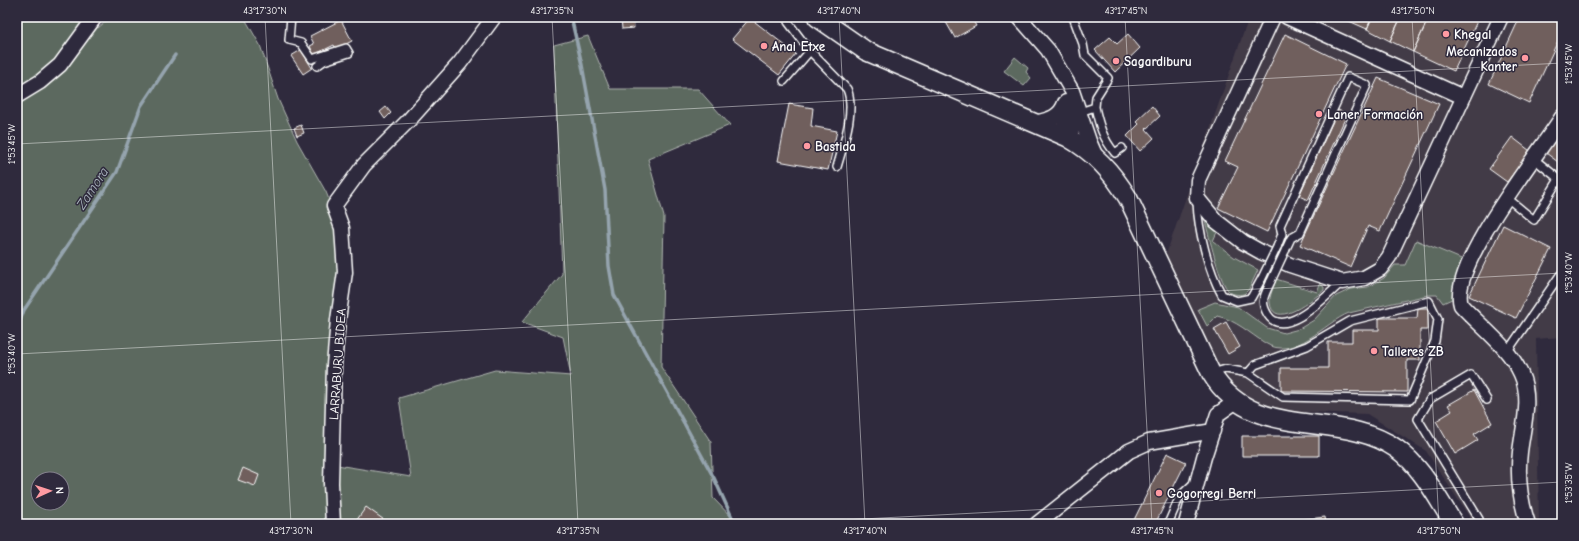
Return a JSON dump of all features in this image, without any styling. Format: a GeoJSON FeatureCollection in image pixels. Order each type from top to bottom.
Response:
{"type":"FeatureCollection","features":[{"type":"Feature","properties":{"kind":"street"},"geometry":{"type":"LineString","coordinates":[[17,96],[40,82],[60,65],[95,17]]}},
{"type":"Feature","properties":{"kind":"street","name":"LARRABURU BIDEA"},"geometry":{"type":"LineString","coordinates":[[333,524],[331,483],[334,365],[338,320],[345,272],[342,228],[334,206],[364,165],[410,119],[460,63],[494,17]]}},
{"type":"Feature","properties":{"kind":"street"},"geometry":{"type":"LineString","coordinates":[[817,17],[866,51],[1067,137],[1096,157],[1111,172],[1128,198],[1211,373],[1226,394],[1235,402],[1263,415],[1362,434],[1386,442],[1415,465],[1454,524]]}},
{"type":"Feature","properties":{"kind":"street"},"geometry":{"type":"LineString","coordinates":[[1019,17],[1048,50],[1064,77],[1067,91],[1075,105],[1096,157]]}},
{"type":"Feature","properties":{"kind":"street"},"geometry":{"type":"LineString","coordinates":[[1273,17],[1198,180],[1197,198],[1216,221],[1243,242],[1290,265],[1342,282],[1364,278],[1380,269],[1389,257],[1501,17]]}},
{"type":"Feature","properties":{"kind":"street"},"geometry":{"type":"LineString","coordinates":[[1287,17],[1463,97]]}},
{"type":"Feature","properties":{"kind":"street"},"geometry":{"type":"LineString","coordinates":[[1034,123],[1047,121],[1075,105]]}},
{"type":"Feature","properties":{"kind":"street"},"geometry":{"type":"LineString","coordinates":[[1067,137],[1064,122],[1075,105]]}},
{"type":"Feature","properties":{"kind":"street"},"geometry":{"type":"LineString","coordinates":[[1528,524],[1522,508],[1518,480],[1526,401],[1525,386],[1521,373],[1507,352],[1461,305],[1459,298],[1460,290],[1471,260],[1494,215],[1562,117]]}},
{"type":"Feature","properties":{"kind":"street"},"geometry":{"type":"LineString","coordinates":[[1186,524],[1197,480],[1218,414],[1235,402]]}},
{"type":"Feature","properties":{"kind":"street"},"geometry":{"type":"LineString","coordinates":[[1037,524],[1129,451],[1149,442],[1212,431]]}},
{"type":"Feature","properties":{"kind":"lane"},"geometry":{"type":"LineString","coordinates":[[291,17],[289,40],[301,43],[312,59],[346,48],[349,53],[324,61],[317,66]]}},
{"type":"Feature","properties":{"kind":"lane"},"geometry":{"type":"LineString","coordinates":[[788,17],[788,22],[810,51],[847,90],[849,94],[850,101],[846,132],[837,166]]}},
{"type":"Feature","properties":{"kind":"lane"},"geometry":{"type":"LineString","coordinates":[[1073,17],[1083,44],[1085,55],[1108,78],[1096,97],[1095,107],[1100,131],[1107,144],[1115,154],[1122,148]]}},
{"type":"Feature","properties":{"kind":"lane"},"geometry":{"type":"LineString","coordinates":[[784,81],[810,51]]}},
{"type":"Feature","properties":{"kind":"lane"},"geometry":{"type":"LineString","coordinates":[[1197,198],[1198,216],[1214,282],[1222,295],[1237,301],[1251,298],[1277,247],[1282,234],[1280,226],[1348,77],[1367,86],[1300,233],[1291,238],[1264,296],[1263,306],[1270,318],[1278,323],[1293,321],[1314,307],[1342,282]]}},
{"type":"Feature","properties":{"kind":"lane"},"geometry":{"type":"LineString","coordinates":[[1075,105],[1095,107]]}},
{"type":"Feature","properties":{"kind":"lane"},"geometry":{"type":"LineString","coordinates":[[1506,197],[1534,220],[1559,179],[1534,159]]}},
{"type":"Feature","properties":{"kind":"lane"},"geometry":{"type":"LineString","coordinates":[[1282,234],[1291,238]]}},
{"type":"Feature","properties":{"kind":"lane"},"geometry":{"type":"LineString","coordinates":[[1507,352],[1560,275]]}},
{"type":"Feature","properties":{"kind":"lane"},"geometry":{"type":"LineString","coordinates":[[1211,373],[1226,369],[1248,373],[1283,397],[1410,400],[1435,341],[1438,319],[1429,301],[1350,321],[1307,346],[1254,365],[1248,373]]}},
{"type":"Feature","properties":{"kind":"lane"},"geometry":{"type":"LineString","coordinates":[[1480,524],[1479,519],[1418,419],[1430,399],[1471,374],[1487,400]]}},
{"type":"Feature","properties":{"kind":"lane"},"geometry":{"type":"LineString","coordinates":[[1168,524],[1180,496],[1197,480]]}},
{"type":"Feature","properties":{"kind":"shaded area"},"geometry":{"type":"Polygon","coordinates":[[[1249,17],[1562,17],[1562,337],[1536,339],[1539,524],[1474,524],[1426,451],[1367,414],[1268,411],[1226,383],[1163,263],[1249,17]]]}},
{"type":"Feature","properties":{"kind":"green space"},"geometry":{"type":"Polygon","coordinates":[[[17,17],[85,17],[98,28],[111,17],[244,17],[260,45],[278,99],[297,141],[326,192],[347,245],[328,473],[337,465],[411,477],[399,398],[495,370],[571,376],[563,337],[522,322],[562,274],[554,45],[588,36],[610,89],[698,89],[730,125],[648,159],[664,217],[661,367],[711,442],[713,498],[738,524],[17,524],[17,17]]]}},
{"type":"Feature","properties":{"kind":"green space"},"geometry":{"type":"Polygon","coordinates":[[[1015,57],[1028,68],[1026,72],[1031,78],[1024,86],[1004,71],[1015,57]]]}},
{"type":"Feature","properties":{"kind":"green space"},"geometry":{"type":"Polygon","coordinates":[[[1205,221],[1217,232],[1213,241],[1234,257],[1258,270],[1249,289],[1244,294],[1230,292],[1224,284],[1214,257],[1205,221]]]}},
{"type":"Feature","properties":{"kind":"green space"},"geometry":{"type":"Polygon","coordinates":[[[1416,240],[1466,261],[1454,298],[1443,303],[1437,295],[1428,295],[1349,313],[1309,338],[1287,348],[1276,348],[1265,343],[1230,320],[1217,316],[1207,326],[1198,309],[1215,302],[1238,307],[1267,328],[1284,333],[1299,329],[1314,320],[1336,296],[1351,289],[1368,287],[1384,278],[1395,265],[1405,265],[1416,240]]]}},
{"type":"Feature","properties":{"kind":"green space"},"geometry":{"type":"Polygon","coordinates":[[[1276,279],[1317,292],[1320,284],[1324,287],[1324,290],[1312,300],[1295,310],[1286,314],[1279,314],[1273,311],[1270,303],[1271,294],[1276,279]]]}},
{"type":"Feature","properties":{"kind":"building"},"geometry":{"type":"Polygon","coordinates":[[[621,17],[633,17],[634,28],[622,29],[621,17]]]}},
{"type":"Feature","properties":{"kind":"building"},"geometry":{"type":"Polygon","coordinates":[[[943,17],[971,17],[976,26],[955,38],[943,17]]]}},
{"type":"Feature","properties":{"kind":"building"},"geometry":{"type":"Polygon","coordinates":[[[1340,17],[1372,17],[1367,29],[1340,17]]]}},
{"type":"Feature","properties":{"kind":"building"},"geometry":{"type":"Polygon","coordinates":[[[1372,17],[1401,17],[1390,41],[1367,29],[1372,17]]]}},
{"type":"Feature","properties":{"kind":"building"},"geometry":{"type":"Polygon","coordinates":[[[1401,17],[1429,17],[1413,52],[1390,41],[1401,17]]]}},
{"type":"Feature","properties":{"kind":"building","name":"Khegal"},"geometry":{"type":"Polygon","coordinates":[[[1429,17],[1479,17],[1454,71],[1413,52],[1429,17]]]}},
{"type":"Feature","properties":{"kind":"building","name":"Mecanizados Kanter"},"geometry":{"type":"Polygon","coordinates":[[[1520,17],[1562,17],[1562,32],[1529,103],[1489,84],[1520,17]]]}},
{"type":"Feature","properties":{"kind":"building","name":"Anai Etxe"},"geometry":{"type":"Polygon","coordinates":[[[750,18],[796,54],[779,75],[732,39],[750,18]]]}},
{"type":"Feature","properties":{"kind":"building"},"geometry":{"type":"Polygon","coordinates":[[[341,20],[352,41],[336,49],[334,45],[314,55],[310,46],[314,44],[310,36],[341,20]]]}},
{"type":"Feature","properties":{"kind":"building","name":"Sagardiburu"},"geometry":{"type":"Polygon","coordinates":[[[1128,34],[1140,48],[1115,72],[1095,50],[1110,37],[1117,44],[1128,34]]]}},
{"type":"Feature","properties":{"kind":"building"},"geometry":{"type":"Polygon","coordinates":[[[1285,34],[1346,64],[1267,232],[1218,208],[1238,167],[1225,161],[1285,34]]]}},
{"type":"Feature","properties":{"kind":"building"},"geometry":{"type":"Polygon","coordinates":[[[301,50],[312,68],[303,74],[291,56],[301,50]]]}},
{"type":"Feature","properties":{"kind":"building"},"geometry":{"type":"Polygon","coordinates":[[[1378,78],[1439,104],[1380,231],[1368,226],[1350,267],[1300,245],[1378,78]]]}},
{"type":"Feature","properties":{"kind":"building","name":"Bastida"},"geometry":{"type":"Polygon","coordinates":[[[789,104],[813,108],[811,126],[837,131],[828,170],[778,161],[789,104]]]}},
{"type":"Feature","properties":{"kind":"building"},"geometry":{"type":"Polygon","coordinates":[[[1152,106],[1160,116],[1146,129],[1154,138],[1140,151],[1127,136],[1139,124],[1136,121],[1152,106]]]}},
{"type":"Feature","properties":{"kind":"building"},"geometry":{"type":"Polygon","coordinates":[[[386,107],[391,113],[385,119],[380,112],[386,107]]]}},
{"type":"Feature","properties":{"kind":"building"},"geometry":{"type":"Polygon","coordinates":[[[1338,110],[1347,114],[1308,200],[1299,196],[1338,110]]]}},
{"type":"Feature","properties":{"kind":"building"},"geometry":{"type":"Polygon","coordinates":[[[301,125],[304,133],[297,136],[294,128],[301,125]]]}},
{"type":"Feature","properties":{"kind":"building"},"geometry":{"type":"Polygon","coordinates":[[[1562,131],[1562,165],[1546,153],[1562,131]]]}},
{"type":"Feature","properties":{"kind":"building"},"geometry":{"type":"Polygon","coordinates":[[[1512,137],[1534,154],[1523,170],[1518,167],[1507,182],[1489,169],[1512,137]]]}},
{"type":"Feature","properties":{"kind":"building"},"geometry":{"type":"Polygon","coordinates":[[[1503,225],[1551,249],[1516,318],[1469,296],[1503,225]]]}},
{"type":"Feature","properties":{"kind":"building","name":"Talleres ZB"},"geometry":{"type":"Polygon","coordinates":[[[1418,308],[1428,308],[1428,330],[1420,330],[1420,360],[1407,360],[1407,392],[1281,391],[1281,368],[1328,368],[1328,342],[1352,342],[1352,330],[1379,330],[1379,318],[1417,318],[1418,308]]]}},
{"type":"Feature","properties":{"kind":"building"},"geometry":{"type":"Polygon","coordinates":[[[1226,322],[1240,347],[1228,354],[1214,329],[1226,322]]]}},
{"type":"Feature","properties":{"kind":"building"},"geometry":{"type":"Polygon","coordinates":[[[1474,390],[1492,423],[1474,434],[1478,440],[1455,454],[1436,421],[1452,411],[1448,405],[1474,390]]]}},
{"type":"Feature","properties":{"kind":"building"},"geometry":{"type":"Polygon","coordinates":[[[1242,436],[1319,436],[1319,456],[1242,456],[1242,436]]]}},
{"type":"Feature","properties":{"kind":"building","name":"Gogorregi Berri"},"geometry":{"type":"Polygon","coordinates":[[[1167,453],[1186,462],[1155,524],[1132,524],[1167,453]]]}},
{"type":"Feature","properties":{"kind":"building"},"geometry":{"type":"Polygon","coordinates":[[[243,468],[259,475],[255,486],[238,480],[243,468]]]}},
{"type":"Feature","properties":{"kind":"building"},"geometry":{"type":"Polygon","coordinates":[[[366,507],[387,522],[386,524],[354,524],[366,507]]]}},
{"type":"Feature","properties":{"kind":"building"},"geometry":{"type":"Polygon","coordinates":[[[1325,517],[1326,524],[1291,524],[1291,521],[1325,517]]]}},
{"type":"Feature","properties":{"kind":"waterway"},"geometry":{"type":"LineString","coordinates":[[571,17],[582,65],[605,190],[609,266],[614,295],[714,478],[735,524]]}},
{"type":"Feature","properties":{"kind":"waterway","name":"Zamora"},"geometry":{"type":"LineString","coordinates":[[17,329],[24,310],[117,172],[141,106],[175,55]]}},
{"type":"Feature","properties":{"kind":"place","name":"Khegal"},"geometry":{"type":"Point","coordinates":[1446,34]}},
{"type":"Feature","properties":{"kind":"place","name":"Anai Etxe"},"geometry":{"type":"Point","coordinates":[764,46]}},
{"type":"Feature","properties":{"kind":"place","name":"Mecanizados Kanter"},"geometry":{"type":"Point","coordinates":[1525,58]}},
{"type":"Feature","properties":{"kind":"place","name":"Sagardiburu"},"geometry":{"type":"Point","coordinates":[1116,61]}},
{"type":"Feature","properties":{"kind":"place","name":"Laner Formación"},"geometry":{"type":"Point","coordinates":[1319,114]}},
{"type":"Feature","properties":{"kind":"place","name":"Bastida"},"geometry":{"type":"Point","coordinates":[807,146]}},
{"type":"Feature","properties":{"kind":"place","name":"Talleres ZB"},"geometry":{"type":"Point","coordinates":[1374,351]}},
{"type":"Feature","properties":{"kind":"place","name":"Gogorregi Berri"},"geometry":{"type":"Point","coordinates":[1159,493]}}]}
